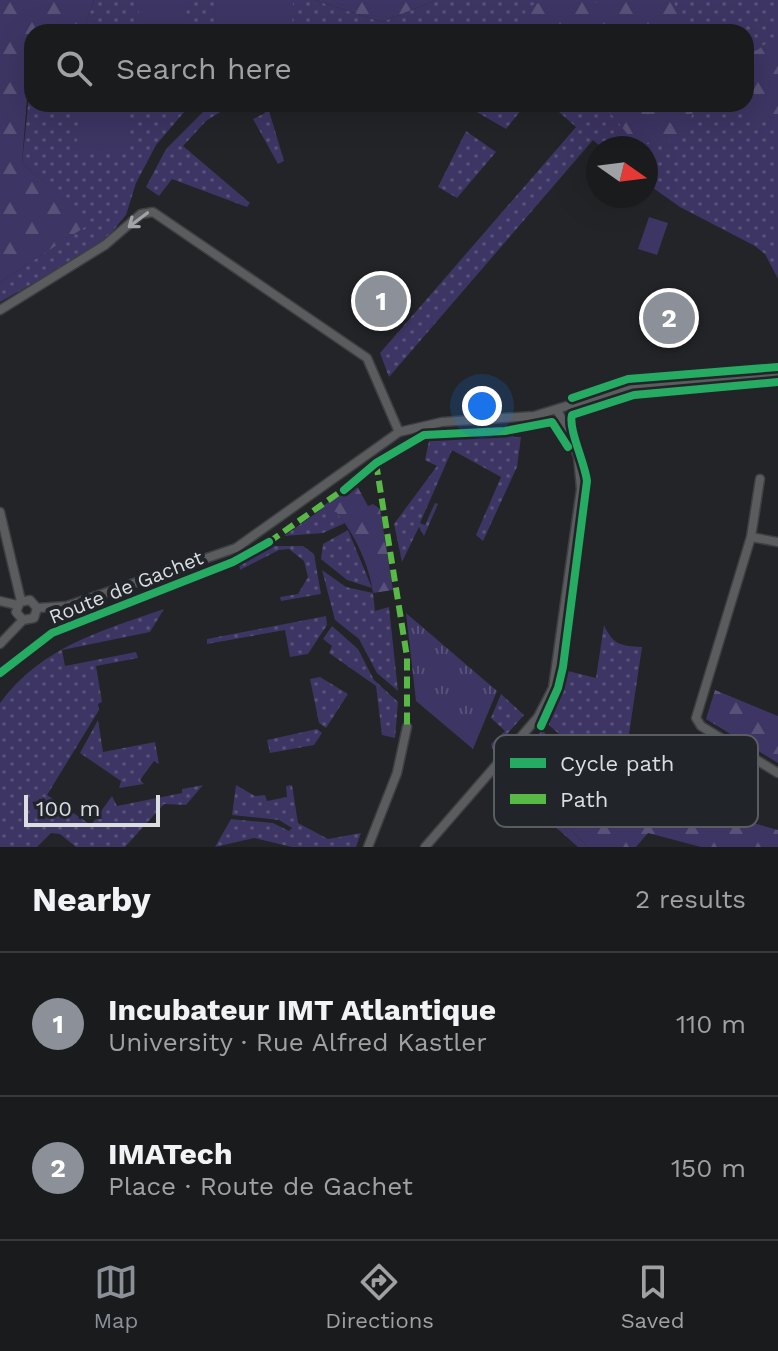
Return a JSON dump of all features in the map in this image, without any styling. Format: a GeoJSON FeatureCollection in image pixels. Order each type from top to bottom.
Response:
{"type":"FeatureCollection","features":[{"type":"Feature","properties":{"kind":"street"},"geometry":{"type":"LineString","coordinates":[[0,310],[105,245],[146,212],[156,213],[367,358],[399,432]]}},
{"type":"Feature","properties":{"kind":"street","name":"Route de Gachet"},"geometry":{"type":"LineString","coordinates":[[37,608],[67,606],[236,548],[399,432],[442,422],[525,418],[635,385],[778,373]]}},
{"type":"Feature","properties":{"kind":"street"},"geometry":{"type":"LineString","coordinates":[[523,735],[535,721],[553,688],[582,481],[574,444],[557,409]]}},
{"type":"Feature","properties":{"kind":"street"},"geometry":{"type":"LineString","coordinates":[[716,735],[701,726],[696,718],[751,537],[760,479]]}},
{"type":"Feature","properties":{"kind":"street"},"geometry":{"type":"LineString","coordinates":[[0,512],[19,603],[16,613],[23,620],[34,618],[37,608],[32,600],[19,603],[0,601]]}},
{"type":"Feature","properties":{"kind":"street"},"geometry":{"type":"LineString","coordinates":[[751,537],[778,542]]}},
{"type":"Feature","properties":{"kind":"street","name":"Route de Gachet"},"geometry":{"type":"LineString","coordinates":[[0,644],[23,620]]}},
{"type":"Feature","properties":{"kind":"street"},"geometry":{"type":"LineString","coordinates":[[368,847],[397,773],[407,727]]}},
{"type":"Feature","properties":{"kind":"street"},"geometry":{"type":"LineString","coordinates":[[758,761],[778,773]]}},
{"type":"Feature","properties":{"kind":"street"},"geometry":{"type":"LineString","coordinates":[[425,847],[494,768]]}},
{"type":"Feature","properties":{"kind":"green space"},"geometry":{"type":"Polygon","coordinates":[[[0,0],[94,0],[86,24],[24,24],[26,112],[22,163],[91,223],[0,282],[0,0]]]}},
{"type":"Feature","properties":{"kind":"green space"},"geometry":{"type":"Polygon","coordinates":[[[94,0],[314,0],[382,22],[436,0],[778,0],[778,279],[765,254],[755,246],[680,207],[658,191],[658,136],[586,136],[586,148],[389,377],[380,353],[576,127],[559,112],[754,112],[754,24],[86,24],[94,0]]]}},
{"type":"Feature","properties":{"kind":"green space"},"geometry":{"type":"Polygon","coordinates":[[[139,0],[186,0],[187,24],[139,23],[139,0]]]}},
{"type":"Feature","properties":{"kind":"green space"},"geometry":{"type":"Polygon","coordinates":[[[216,0],[293,0],[292,24],[215,24],[216,0]]]}},
{"type":"Feature","properties":{"kind":"green space"},"geometry":{"type":"Polygon","coordinates":[[[314,0],[436,0],[382,22],[314,0]]]}},
{"type":"Feature","properties":{"kind":"green space"},"geometry":{"type":"Polygon","coordinates":[[[548,0],[605,3],[608,0],[673,0],[682,24],[521,24],[527,7],[548,0]]]}},
{"type":"Feature","properties":{"kind":"green space"},"geometry":{"type":"Polygon","coordinates":[[[767,43],[778,45],[778,123],[751,121],[744,112],[754,112],[754,52],[767,43]]]}},
{"type":"Feature","properties":{"kind":"green space"},"geometry":{"type":"Polygon","coordinates":[[[27,112],[184,112],[156,145],[136,183],[126,215],[101,245],[0,302],[0,282],[90,223],[22,163],[27,112]]]}},
{"type":"Feature","properties":{"kind":"green space"},"geometry":{"type":"Polygon","coordinates":[[[80,112],[128,112],[125,154],[76,149],[80,112]]]}},
{"type":"Feature","properties":{"kind":"green space"},"geometry":{"type":"Polygon","coordinates":[[[203,112],[220,112],[206,121],[183,146],[250,203],[247,207],[172,179],[159,196],[146,187],[166,149],[203,112]]]}},
{"type":"Feature","properties":{"kind":"green space"},"geometry":{"type":"Polygon","coordinates":[[[269,112],[284,161],[278,164],[253,119],[269,112]]]}},
{"type":"Feature","properties":{"kind":"green space"},"geometry":{"type":"Polygon","coordinates":[[[477,112],[520,112],[506,129],[477,112]]]}},
{"type":"Feature","properties":{"kind":"green space"},"geometry":{"type":"Polygon","coordinates":[[[610,112],[693,112],[688,128],[662,146],[658,145],[658,136],[629,136],[610,112]]]}},
{"type":"Feature","properties":{"kind":"green space"},"geometry":{"type":"Polygon","coordinates":[[[466,131],[496,152],[457,198],[438,187],[466,131]]]}},
{"type":"Feature","properties":{"kind":"green space"},"geometry":{"type":"Polygon","coordinates":[[[649,217],[668,223],[657,255],[638,249],[649,217]]]}},
{"type":"Feature","properties":{"kind":"green space"},"geometry":{"type":"Polygon","coordinates":[[[513,434],[514,437],[521,437],[517,467],[483,541],[476,535],[501,477],[452,450],[420,523],[425,525],[435,503],[438,504],[424,536],[419,527],[402,562],[394,524],[437,466],[425,460],[429,441],[444,436],[513,434]]]}},
{"type":"Feature","properties":{"kind":"green space"},"geometry":{"type":"Polygon","coordinates":[[[357,486],[368,506],[373,504],[380,509],[393,590],[373,593],[365,561],[343,520],[336,512],[315,510],[357,486]]]}},
{"type":"Feature","properties":{"kind":"green space"},"geometry":{"type":"Polygon","coordinates":[[[322,509],[336,512],[345,523],[323,533],[284,536],[322,509]]]}},
{"type":"Feature","properties":{"kind":"green space"},"geometry":{"type":"Polygon","coordinates":[[[348,530],[372,588],[347,580],[321,559],[323,544],[348,530]]]}},
{"type":"Feature","properties":{"kind":"green space"},"geometry":{"type":"Polygon","coordinates":[[[270,546],[303,546],[314,554],[321,594],[281,601],[280,597],[298,594],[308,577],[304,561],[289,549],[279,550],[240,570],[239,564],[270,546]]]}},
{"type":"Feature","properties":{"kind":"green space"},"geometry":{"type":"Polygon","coordinates":[[[322,570],[346,587],[373,593],[375,611],[389,607],[398,691],[377,673],[359,639],[335,620],[322,570]]]}},
{"type":"Feature","properties":{"kind":"green space"},"geometry":{"type":"Polygon","coordinates":[[[164,609],[150,632],[62,650],[65,666],[136,652],[138,658],[96,666],[102,702],[98,704],[99,710],[47,795],[91,825],[112,796],[117,806],[182,793],[182,789],[203,785],[186,805],[164,804],[125,847],[76,847],[60,834],[51,833],[37,847],[0,847],[0,703],[16,684],[53,654],[95,634],[164,609]]]}},
{"type":"Feature","properties":{"kind":"green space"},"geometry":{"type":"Polygon","coordinates":[[[406,613],[497,691],[473,749],[416,701],[406,613]]]}},
{"type":"Feature","properties":{"kind":"green space"},"geometry":{"type":"Polygon","coordinates":[[[326,616],[327,625],[308,654],[290,657],[285,630],[207,644],[207,639],[326,616]]]}},
{"type":"Feature","properties":{"kind":"green space"},"geometry":{"type":"Polygon","coordinates":[[[604,625],[618,643],[642,647],[629,735],[560,735],[543,720],[557,699],[564,670],[596,678],[604,625]]]}},
{"type":"Feature","properties":{"kind":"green space"},"geometry":{"type":"Polygon","coordinates":[[[332,626],[358,649],[374,680],[398,702],[395,738],[382,735],[376,686],[329,653],[332,646],[323,639],[332,626]]]}},
{"type":"Feature","properties":{"kind":"green space"},"geometry":{"type":"Polygon","coordinates":[[[320,677],[348,694],[326,728],[319,723],[310,679],[320,677]]]}},
{"type":"Feature","properties":{"kind":"green space"},"geometry":{"type":"Polygon","coordinates":[[[715,690],[778,716],[778,763],[758,751],[758,735],[732,735],[706,719],[715,690]]]}},
{"type":"Feature","properties":{"kind":"green space"},"geometry":{"type":"Polygon","coordinates":[[[501,694],[524,715],[506,735],[501,735],[505,731],[491,718],[501,694]]]}},
{"type":"Feature","properties":{"kind":"green space"},"geometry":{"type":"Polygon","coordinates":[[[98,720],[103,752],[155,742],[159,764],[154,761],[140,780],[144,784],[119,788],[121,781],[80,753],[98,720]]]}},
{"type":"Feature","properties":{"kind":"green space"},"geometry":{"type":"Polygon","coordinates":[[[317,729],[322,733],[314,745],[270,753],[267,740],[317,729]]]}},
{"type":"Feature","properties":{"kind":"green space"},"geometry":{"type":"Polygon","coordinates":[[[236,785],[255,796],[265,795],[267,801],[287,797],[286,786],[292,785],[298,823],[328,839],[361,833],[356,847],[292,847],[254,838],[215,847],[231,819],[273,823],[289,831],[292,828],[279,820],[232,815],[236,785]]]}},
{"type":"Feature","properties":{"kind":"green space"},"geometry":{"type":"Polygon","coordinates":[[[758,824],[778,830],[778,847],[701,847],[648,833],[636,847],[588,847],[568,827],[758,827],[758,824]]]}},
{"type":"Feature","properties":{"kind":"green space"},"geometry":{"type":"Polygon","coordinates":[[[556,827],[568,827],[588,847],[578,847],[556,827]]]}},
{"type":"Feature","properties":{"kind":"marked path"},"geometry":{"type":"LineString","coordinates":[[376,463],[407,657],[407,727]]}},
{"type":"Feature","properties":{"kind":"marked path"},"geometry":{"type":"LineString","coordinates":[[269,542],[347,487]]}},
{"type":"Feature","properties":{"kind":"cycle path"},"geometry":{"type":"LineString","coordinates":[[572,398],[628,379],[778,367]]}},
{"type":"Feature","properties":{"kind":"cycle path"},"geometry":{"type":"LineString","coordinates":[[541,726],[558,688],[563,667],[587,481],[572,429],[572,415],[634,395],[778,382]]}},
{"type":"Feature","properties":{"kind":"cycle path"},"geometry":{"type":"LineString","coordinates":[[344,490],[376,463],[424,435],[505,431],[552,422],[568,447]]}},
{"type":"Feature","properties":{"kind":"cycle path"},"geometry":{"type":"LineString","coordinates":[[0,673],[52,633],[233,562],[269,542]]}},
{"type":"Feature","properties":{"kind":"place","name":"Incubateur IMT Atlantique"},"geometry":{"type":"Point","coordinates":[381,301]}},
{"type":"Feature","properties":{"kind":"place","name":"IMATech"},"geometry":{"type":"Point","coordinates":[669,318]}}]}
